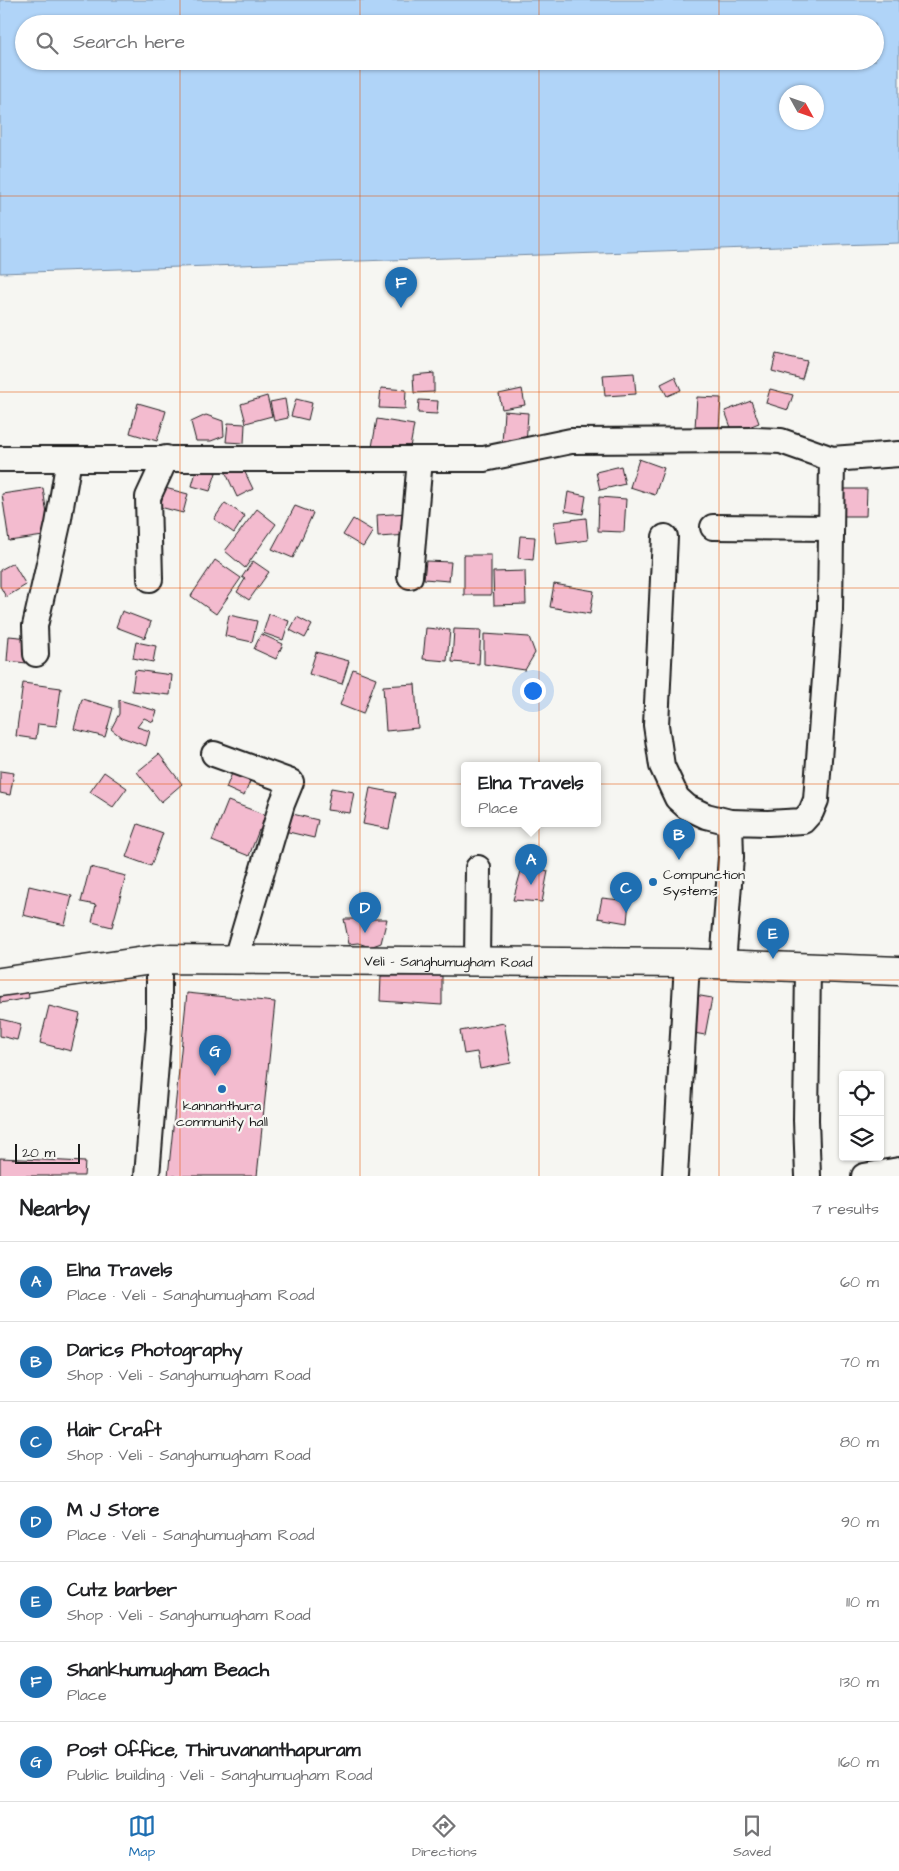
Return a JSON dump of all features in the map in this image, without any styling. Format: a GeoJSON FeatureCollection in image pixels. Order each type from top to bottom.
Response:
{"type":"FeatureCollection","features":[{"type":"Feature","properties":{"kind":"main road","name":"Veli - Sanghumugham Road"},"geometry":{"type":"LineString","coordinates":[[0,982],[159,959],[686,963],[899,971]]}},
{"type":"Feature","properties":{"kind":"street"},"geometry":{"type":"LineString","coordinates":[[0,459],[484,459],[571,441],[755,440],[781,442],[832,459],[899,454]]}},
{"type":"Feature","properties":{"kind":"street"},"geometry":{"type":"LineString","coordinates":[[36,654],[35,626],[58,524],[69,458]]}},
{"type":"Feature","properties":{"kind":"street"},"geometry":{"type":"LineString","coordinates":[[150,578],[148,497],[166,458]]}},
{"type":"Feature","properties":{"kind":"street"},"geometry":{"type":"LineString","coordinates":[[410,576],[420,459]]}},
{"type":"Feature","properties":{"kind":"street"},"geometry":{"type":"LineString","coordinates":[[665,537],[656,725],[662,766],[677,798],[687,807],[706,816],[730,822],[768,823],[803,821],[811,812],[816,800],[830,610],[832,459]]}},
{"type":"Feature","properties":{"kind":"street"},"geometry":{"type":"LineString","coordinates":[[713,527],[831,528]]}},
{"type":"Feature","properties":{"kind":"street"},"geometry":{"type":"LineString","coordinates":[[214,754],[291,782],[282,804],[236,959]]}},
{"type":"Feature","properties":{"kind":"street"},"geometry":{"type":"LineString","coordinates":[[723,964],[731,858],[730,822]]}},
{"type":"Feature","properties":{"kind":"street"},"geometry":{"type":"LineString","coordinates":[[477,961],[478,868]]}},
{"type":"Feature","properties":{"kind":"street"},"geometry":{"type":"LineString","coordinates":[[147,1176],[159,1026],[159,959]]}},
{"type":"Feature","properties":{"kind":"street"},"geometry":{"type":"LineString","coordinates":[[674,1176],[686,963]]}},
{"type":"Feature","properties":{"kind":"street"},"geometry":{"type":"LineString","coordinates":[[808,967],[806,1120],[808,1176]]}},
{"type":"Feature","properties":{"kind":"street"},"geometry":{"type":"LineString","coordinates":[[864,1176],[899,1170]]}},
{"type":"Feature","properties":{"kind":"water"},"geometry":{"type":"Polygon","coordinates":[[[0,0],[899,0],[899,243],[0,273],[0,0]]]}},
{"type":"Feature","properties":{"kind":"building"},"geometry":{"type":"Polygon","coordinates":[[[776,354],[807,361],[802,379],[772,371],[776,354]]]}},
{"type":"Feature","properties":{"kind":"building"},"geometry":{"type":"Polygon","coordinates":[[[434,373],[434,392],[414,393],[413,375],[434,373]]]}},
{"type":"Feature","properties":{"kind":"building"},"geometry":{"type":"Polygon","coordinates":[[[634,373],[636,394],[605,396],[603,375],[634,373]]]}},
{"type":"Feature","properties":{"kind":"building"},"geometry":{"type":"Polygon","coordinates":[[[675,377],[681,390],[667,396],[661,384],[675,377]]]}},
{"type":"Feature","properties":{"kind":"building"},"geometry":{"type":"Polygon","coordinates":[[[381,388],[406,390],[405,409],[379,408],[381,388]]]}},
{"type":"Feature","properties":{"kind":"building"},"geometry":{"type":"Polygon","coordinates":[[[522,389],[525,405],[502,409],[499,394],[522,389]]]}},
{"type":"Feature","properties":{"kind":"building"},"geometry":{"type":"Polygon","coordinates":[[[770,389],[793,395],[788,410],[766,403],[770,389]]]}},
{"type":"Feature","properties":{"kind":"building"},"geometry":{"type":"Polygon","coordinates":[[[267,396],[272,416],[246,423],[241,404],[267,396]]]}},
{"type":"Feature","properties":{"kind":"building"},"geometry":{"type":"Polygon","coordinates":[[[697,397],[721,398],[719,429],[695,428],[697,397]]]}},
{"type":"Feature","properties":{"kind":"building"},"geometry":{"type":"Polygon","coordinates":[[[285,399],[288,418],[274,421],[270,402],[285,399]]]}},
{"type":"Feature","properties":{"kind":"building"},"geometry":{"type":"Polygon","coordinates":[[[296,399],[312,403],[308,420],[291,416],[296,399]]]}},
{"type":"Feature","properties":{"kind":"building"},"geometry":{"type":"Polygon","coordinates":[[[419,400],[438,401],[437,414],[418,413],[419,400]]]}},
{"type":"Feature","properties":{"kind":"building"},"geometry":{"type":"Polygon","coordinates":[[[751,401],[759,423],[733,433],[725,411],[751,401]]]}},
{"type":"Feature","properties":{"kind":"building"},"geometry":{"type":"Polygon","coordinates":[[[138,403],[166,411],[157,441],[130,433],[138,403]]]}},
{"type":"Feature","properties":{"kind":"building"},"geometry":{"type":"Polygon","coordinates":[[[504,411],[528,413],[526,446],[502,444],[504,411]]]}},
{"type":"Feature","properties":{"kind":"building"},"geometry":{"type":"Polygon","coordinates":[[[206,415],[223,421],[224,436],[211,441],[196,441],[191,422],[206,415]]]}},
{"type":"Feature","properties":{"kind":"building"},"geometry":{"type":"Polygon","coordinates":[[[377,419],[414,425],[409,453],[372,447],[377,419]]]}},
{"type":"Feature","properties":{"kind":"building"},"geometry":{"type":"Polygon","coordinates":[[[228,423],[245,424],[244,443],[226,442],[228,423]]]}},
{"type":"Feature","properties":{"kind":"building"},"geometry":{"type":"Polygon","coordinates":[[[639,459],[664,468],[655,495],[630,487],[639,459]]]}},
{"type":"Feature","properties":{"kind":"building"},"geometry":{"type":"Polygon","coordinates":[[[241,464],[253,489],[237,497],[225,471],[241,464]]]}},
{"type":"Feature","properties":{"kind":"building"},"geometry":{"type":"Polygon","coordinates":[[[621,466],[625,484],[600,490],[596,472],[621,466]]]}},
{"type":"Feature","properties":{"kind":"building"},"geometry":{"type":"Polygon","coordinates":[[[197,468],[216,473],[210,491],[192,486],[197,468]]]}},
{"type":"Feature","properties":{"kind":"building"},"geometry":{"type":"Polygon","coordinates":[[[43,488],[50,535],[9,541],[2,494],[43,488]]]}},
{"type":"Feature","properties":{"kind":"building"},"geometry":{"type":"Polygon","coordinates":[[[165,488],[188,494],[183,513],[160,507],[165,488]]]}},
{"type":"Feature","properties":{"kind":"building"},"geometry":{"type":"Polygon","coordinates":[[[841,489],[867,489],[866,516],[841,516],[841,489]]]}},
{"type":"Feature","properties":{"kind":"building"},"geometry":{"type":"Polygon","coordinates":[[[568,492],[586,496],[583,514],[565,511],[568,492]]]}},
{"type":"Feature","properties":{"kind":"building"},"geometry":{"type":"Polygon","coordinates":[[[599,497],[626,499],[624,532],[598,531],[599,497]]]}},
{"type":"Feature","properties":{"kind":"building"},"geometry":{"type":"Polygon","coordinates":[[[225,503],[245,516],[234,533],[214,519],[225,503]]]}},
{"type":"Feature","properties":{"kind":"building"},"geometry":{"type":"Polygon","coordinates":[[[295,506],[313,513],[293,558],[272,549],[295,506]]]}},
{"type":"Feature","properties":{"kind":"building"},"geometry":{"type":"Polygon","coordinates":[[[257,509],[276,524],[245,568],[225,551],[257,509]]]}},
{"type":"Feature","properties":{"kind":"building"},"geometry":{"type":"Polygon","coordinates":[[[407,513],[409,535],[378,537],[377,515],[407,513]]]}},
{"type":"Feature","properties":{"kind":"building"},"geometry":{"type":"Polygon","coordinates":[[[586,518],[588,540],[557,544],[554,522],[586,518]]]}},
{"type":"Feature","properties":{"kind":"building"},"geometry":{"type":"Polygon","coordinates":[[[353,519],[373,531],[363,547],[343,535],[353,519]]]}},
{"type":"Feature","properties":{"kind":"building"},"geometry":{"type":"Polygon","coordinates":[[[520,536],[535,537],[533,560],[518,558],[520,536]]]}},
{"type":"Feature","properties":{"kind":"building"},"geometry":{"type":"Polygon","coordinates":[[[464,555],[491,555],[491,595],[464,595],[464,555]]]}},
{"type":"Feature","properties":{"kind":"building"},"geometry":{"type":"Polygon","coordinates":[[[215,560],[241,578],[216,614],[191,596],[215,560]]]}},
{"type":"Feature","properties":{"kind":"building"},"geometry":{"type":"Polygon","coordinates":[[[253,561],[269,572],[249,600],[237,592],[245,579],[242,577],[253,561]]]}},
{"type":"Feature","properties":{"kind":"building"},"geometry":{"type":"Polygon","coordinates":[[[426,561],[451,562],[449,581],[424,579],[426,561]]]}},
{"type":"Feature","properties":{"kind":"building"},"geometry":{"type":"Polygon","coordinates":[[[13,563],[26,585],[6,597],[0,586],[0,570],[13,563]]]}},
{"type":"Feature","properties":{"kind":"building"},"geometry":{"type":"Polygon","coordinates":[[[525,571],[526,604],[494,605],[493,572],[525,571]]]}},
{"type":"Feature","properties":{"kind":"building"},"geometry":{"type":"Polygon","coordinates":[[[554,584],[594,591],[590,614],[550,607],[554,584]]]}},
{"type":"Feature","properties":{"kind":"building"},"geometry":{"type":"Polygon","coordinates":[[[122,611],[151,622],[145,638],[116,627],[122,611]]]}},
{"type":"Feature","properties":{"kind":"building"},"geometry":{"type":"Polygon","coordinates":[[[269,614],[289,621],[283,640],[263,633],[269,614]]]}},
{"type":"Feature","properties":{"kind":"building"},"geometry":{"type":"Polygon","coordinates":[[[229,615],[257,621],[252,642],[225,636],[229,615]]]}},
{"type":"Feature","properties":{"kind":"building"},"geometry":{"type":"Polygon","coordinates":[[[297,617],[312,625],[305,638],[290,630],[297,617]]]}},
{"type":"Feature","properties":{"kind":"building"},"geometry":{"type":"Polygon","coordinates":[[[426,628],[450,630],[447,661],[423,659],[426,628]]]}},
{"type":"Feature","properties":{"kind":"building"},"geometry":{"type":"Polygon","coordinates":[[[454,629],[481,630],[479,664],[452,662],[454,629]]]}},
{"type":"Feature","properties":{"kind":"building"},"geometry":{"type":"Polygon","coordinates":[[[261,634],[283,644],[276,659],[254,649],[261,634]]]}},
{"type":"Feature","properties":{"kind":"building"},"geometry":{"type":"Polygon","coordinates":[[[484,634],[529,637],[535,653],[525,670],[484,664],[484,634]]]}},
{"type":"Feature","properties":{"kind":"building"},"geometry":{"type":"Polygon","coordinates":[[[9,636],[30,638],[27,663],[7,661],[9,636]]]}},
{"type":"Feature","properties":{"kind":"building"},"geometry":{"type":"Polygon","coordinates":[[[136,642],[156,646],[153,662],[133,658],[136,642]]]}},
{"type":"Feature","properties":{"kind":"building"},"geometry":{"type":"Polygon","coordinates":[[[316,652],[349,661],[342,684],[309,674],[316,652]]]}},
{"type":"Feature","properties":{"kind":"building"},"geometry":{"type":"Polygon","coordinates":[[[353,669],[376,678],[363,714],[340,705],[353,669]]]}},
{"type":"Feature","properties":{"kind":"building"},"geometry":{"type":"Polygon","coordinates":[[[135,670],[172,675],[170,695],[132,691],[135,670]]]}},
{"type":"Feature","properties":{"kind":"building"},"geometry":{"type":"Polygon","coordinates":[[[23,683],[61,688],[56,726],[38,724],[36,739],[16,736],[23,683]]]}},
{"type":"Feature","properties":{"kind":"building"},"geometry":{"type":"Polygon","coordinates":[[[415,684],[418,728],[386,731],[383,686],[415,684]]]}},
{"type":"Feature","properties":{"kind":"building"},"geometry":{"type":"Polygon","coordinates":[[[82,699],[113,708],[105,737],[74,729],[82,699]]]}},
{"type":"Feature","properties":{"kind":"building"},"geometry":{"type":"Polygon","coordinates":[[[119,700],[157,711],[153,722],[144,718],[137,727],[150,731],[146,746],[121,737],[111,729],[119,714],[119,700]]]}},
{"type":"Feature","properties":{"kind":"building"},"geometry":{"type":"Polygon","coordinates":[[[159,754],[182,784],[161,802],[137,772],[159,754]]]}},
{"type":"Feature","properties":{"kind":"building"},"geometry":{"type":"Polygon","coordinates":[[[0,771],[14,773],[10,795],[0,793],[0,771]]]}},
{"type":"Feature","properties":{"kind":"building"},"geometry":{"type":"Polygon","coordinates":[[[233,771],[251,779],[244,796],[226,788],[233,771]]]}},
{"type":"Feature","properties":{"kind":"building"},"geometry":{"type":"Polygon","coordinates":[[[104,772],[127,788],[113,807],[90,792],[104,772]]]}},
{"type":"Feature","properties":{"kind":"building"},"geometry":{"type":"Polygon","coordinates":[[[331,788],[354,792],[350,813],[327,810],[331,788]]]}},
{"type":"Feature","properties":{"kind":"building"},"geometry":{"type":"Polygon","coordinates":[[[370,788],[396,793],[389,829],[363,824],[370,788]]]}},
{"type":"Feature","properties":{"kind":"building"},"geometry":{"type":"Polygon","coordinates":[[[228,801],[271,817],[265,832],[259,830],[249,856],[212,841],[228,801]]]}},
{"type":"Feature","properties":{"kind":"building"},"geometry":{"type":"Polygon","coordinates":[[[284,812],[318,820],[314,838],[280,830],[284,812]]]}},
{"type":"Feature","properties":{"kind":"building"},"geometry":{"type":"Polygon","coordinates":[[[138,824],[163,833],[151,866],[126,857],[138,824]]]}},
{"type":"Feature","properties":{"kind":"building"},"geometry":{"type":"Polygon","coordinates":[[[523,864],[548,871],[542,902],[513,900],[523,864]]]}},
{"type":"Feature","properties":{"kind":"building"},"geometry":{"type":"Polygon","coordinates":[[[90,867],[126,876],[112,927],[92,922],[96,905],[81,902],[90,867]]]}},
{"type":"Feature","properties":{"kind":"building"},"geometry":{"type":"Polygon","coordinates":[[[29,886],[72,896],[65,925],[23,915],[29,886]]]}},
{"type":"Feature","properties":{"kind":"building"},"geometry":{"type":"Polygon","coordinates":[[[602,898],[629,901],[627,923],[598,918],[602,898]]]}},
{"type":"Feature","properties":{"kind":"building"},"geometry":{"type":"Polygon","coordinates":[[[344,919],[387,919],[381,943],[370,947],[358,943],[349,944],[344,919]]]}},
{"type":"Feature","properties":{"kind":"building"},"geometry":{"type":"Polygon","coordinates":[[[381,976],[442,976],[442,1005],[380,1001],[381,976]]]}},
{"type":"Feature","properties":{"kind":"building"},"geometry":{"type":"Polygon","coordinates":[[[26,978],[29,998],[0,1003],[0,982],[26,978]]]}},
{"type":"Feature","properties":{"kind":"building","name":"kannanthura community hall"},"geometry":{"type":"Polygon","coordinates":[[[187,993],[275,1002],[257,1176],[168,1176],[187,993]]]}},
{"type":"Feature","properties":{"kind":"building"},"geometry":{"type":"Polygon","coordinates":[[[695,995],[712,998],[705,1035],[688,1032],[695,995]]]}},
{"type":"Feature","properties":{"kind":"building"},"geometry":{"type":"Polygon","coordinates":[[[49,1006],[80,1014],[71,1051],[40,1043],[49,1006]]]}},
{"type":"Feature","properties":{"kind":"building"},"geometry":{"type":"Polygon","coordinates":[[[0,1019],[21,1024],[17,1040],[0,1036],[0,1019]]]}},
{"type":"Feature","properties":{"kind":"building"},"geometry":{"type":"Polygon","coordinates":[[[504,1023],[511,1063],[480,1069],[477,1052],[464,1054],[460,1031],[504,1023]]]}},
{"type":"Feature","properties":{"kind":"building"},"geometry":{"type":"Polygon","coordinates":[[[0,1158],[85,1162],[84,1176],[0,1176],[0,1158]]]}},
{"type":"Feature","properties":{"kind":"place","name":"Shankhumugham Beach"},"geometry":{"type":"Point","coordinates":[401,308]}},
{"type":"Feature","properties":{"kind":"place","name":"Darics Photography"},"geometry":{"type":"Point","coordinates":[679,860]}},
{"type":"Feature","properties":{"kind":"place","name":"Compunction Systems"},"geometry":{"type":"Point","coordinates":[653,882]}},
{"type":"Feature","properties":{"kind":"place","name":"Elna Travels"},"geometry":{"type":"Point","coordinates":[531,885]}},
{"type":"Feature","properties":{"kind":"place","name":"Hair Craft"},"geometry":{"type":"Point","coordinates":[626,913]}},
{"type":"Feature","properties":{"kind":"place","name":"M J Store"},"geometry":{"type":"Point","coordinates":[365,933]}},
{"type":"Feature","properties":{"kind":"place","name":"Cutz barber"},"geometry":{"type":"Point","coordinates":[773,959]}},
{"type":"Feature","properties":{"kind":"place","name":"Post Office, Thiruvananthapuram"},"geometry":{"type":"Point","coordinates":[215,1076]}},
{"type":"Feature","properties":{"kind":"place","name":"kannanthura community hall"},"geometry":{"type":"Point","coordinates":[222,1089]}}]}
